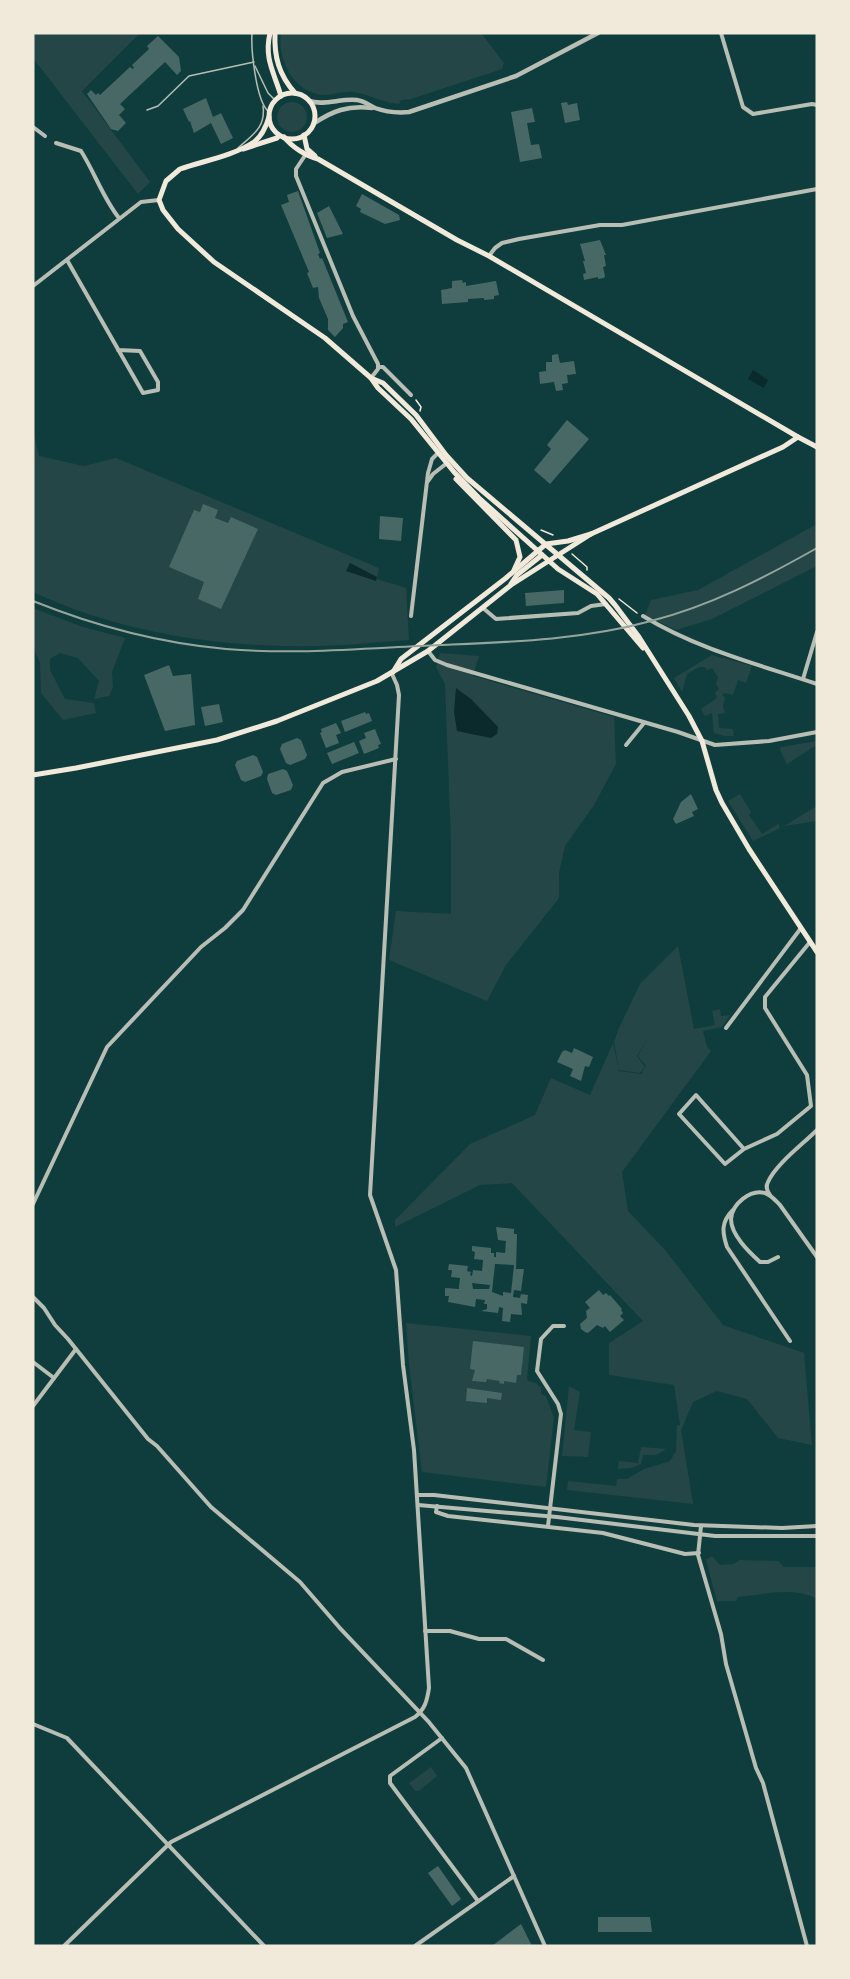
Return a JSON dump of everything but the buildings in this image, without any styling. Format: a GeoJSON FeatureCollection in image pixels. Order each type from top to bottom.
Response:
{"type":"FeatureCollection","features":[{"type":"Feature","properties":{"kind":"main road"},"geometry":{"type":"LineString","coordinates":[[270,33],[268,42],[270,68],[281,96]]}},
{"type":"Feature","properties":{"kind":"main road"},"geometry":{"type":"LineString","coordinates":[[275,33],[274,51],[279,70],[285,82],[295,93],[309,101],[314,109],[313,124],[304,135],[294,138],[282,136],[180,169],[166,181],[159,200],[163,210],[178,229],[214,262],[325,338],[371,378],[383,384],[416,415],[446,455],[485,494],[609,598],[639,637],[687,713],[702,741],[722,803],[748,849],[817,952]]}},
{"type":"Feature","properties":{"kind":"main road"},"geometry":{"type":"LineString","coordinates":[[236,150],[262,133],[275,100],[295,93]]}},
{"type":"Feature","properties":{"kind":"main road"},"geometry":{"type":"LineString","coordinates":[[269,115],[272,127],[290,144],[306,154],[489,256],[817,447]]}},
{"type":"Feature","properties":{"kind":"main road"},"geometry":{"type":"LineString","coordinates":[[304,135],[307,149],[316,158]]}},
{"type":"Feature","properties":{"kind":"main road"},"geometry":{"type":"LineString","coordinates":[[371,378],[376,386],[411,419],[447,464],[479,498],[548,561],[597,594],[648,652]]}},
{"type":"Feature","properties":{"kind":"main road"},"geometry":{"type":"LineString","coordinates":[[392,674],[401,659],[546,544],[568,541],[591,534],[783,447],[798,437]]}},
{"type":"Feature","properties":{"kind":"main road"},"geometry":{"type":"LineString","coordinates":[[454,472],[456,479],[470,496],[516,540],[520,557],[513,571]]}},
{"type":"Feature","properties":{"kind":"main road"},"geometry":{"type":"LineString","coordinates":[[33,775],[217,740],[277,721],[392,674],[428,651],[511,585],[591,534]]}},
{"type":"Feature","properties":{"kind":"main road"},"geometry":{"type":"LineString","coordinates":[[511,585],[517,575],[542,555],[546,544]]}},
{"type":"Feature","properties":{"kind":"street"},"geometry":{"type":"LineString","coordinates":[[313,124],[327,114],[344,108],[360,107],[409,112],[510,78],[598,33]]}},
{"type":"Feature","properties":{"kind":"street"},"geometry":{"type":"LineString","coordinates":[[721,33],[743,107],[753,114],[817,105]]}},
{"type":"Feature","properties":{"kind":"street"},"geometry":{"type":"LineString","coordinates":[[309,101],[324,103],[343,99],[360,101],[378,109]]}},
{"type":"Feature","properties":{"kind":"street"},"geometry":{"type":"LineString","coordinates":[[33,128],[45,136]]}},
{"type":"Feature","properties":{"kind":"street"},"geometry":{"type":"LineString","coordinates":[[56,143],[81,151],[119,218]]}},
{"type":"Feature","properties":{"kind":"street"},"geometry":{"type":"LineString","coordinates":[[306,154],[296,169],[298,183],[353,316],[378,368]]}},
{"type":"Feature","properties":{"kind":"street"},"geometry":{"type":"LineString","coordinates":[[489,256],[502,243],[519,239],[597,225],[622,225],[706,211],[729,204],[817,189]]}},
{"type":"Feature","properties":{"kind":"street"},"geometry":{"type":"LineString","coordinates":[[34,284],[141,202],[159,200]]}},
{"type":"Feature","properties":{"kind":"street"},"geometry":{"type":"LineString","coordinates":[[67,260],[118,350],[143,393],[158,390],[158,382],[140,351],[118,350]]}},
{"type":"Feature","properties":{"kind":"street"},"geometry":{"type":"LineString","coordinates":[[378,368],[382,367],[411,395]]}},
{"type":"Feature","properties":{"kind":"street"},"geometry":{"type":"LineString","coordinates":[[371,378],[378,368]]}},
{"type":"Feature","properties":{"kind":"street"},"geometry":{"type":"LineString","coordinates":[[411,616],[428,481],[432,459],[438,453],[446,455],[447,464],[433,474],[428,481]]}},
{"type":"Feature","properties":{"kind":"street"},"geometry":{"type":"LineString","coordinates":[[483,608],[496,619],[578,613],[591,606],[606,604]]}},
{"type":"Feature","properties":{"kind":"street"},"geometry":{"type":"LineString","coordinates":[[642,616],[665,630],[700,646],[817,684]]}},
{"type":"Feature","properties":{"kind":"street"},"geometry":{"type":"LineString","coordinates":[[803,679],[817,632]]}},
{"type":"Feature","properties":{"kind":"street"},"geometry":{"type":"LineString","coordinates":[[428,651],[435,660],[447,665],[715,745],[768,741],[817,732]]}},
{"type":"Feature","properties":{"kind":"street"},"geometry":{"type":"LineString","coordinates":[[64,1946],[168,1845],[403,1724],[420,1713],[427,1701],[429,1688],[418,1505],[396,1270],[370,1195],[399,695],[392,674]]}},
{"type":"Feature","properties":{"kind":"street"},"geometry":{"type":"LineString","coordinates":[[626,745],[644,723]]}},
{"type":"Feature","properties":{"kind":"street"},"geometry":{"type":"LineString","coordinates":[[33,1204],[81,1097],[107,1047],[201,947],[243,910],[323,783],[342,772],[396,759]]}},
{"type":"Feature","properties":{"kind":"street"},"geometry":{"type":"LineString","coordinates":[[726,1028],[801,927]]}},
{"type":"Feature","properties":{"kind":"street"},"geometry":{"type":"LineString","coordinates":[[744,1149],[696,1095],[679,1114],[725,1164],[744,1149],[777,1134],[811,1106],[807,1075],[765,1008],[765,997],[810,941]]}},
{"type":"Feature","properties":{"kind":"street"},"geometry":{"type":"LineString","coordinates":[[817,1130],[778,1169],[767,1184],[767,1191],[817,1257]]}},
{"type":"Feature","properties":{"kind":"street"},"geometry":{"type":"LineString","coordinates":[[772,1198],[764,1193],[753,1194],[741,1199],[725,1218],[723,1235],[727,1247],[790,1341]]}},
{"type":"Feature","properties":{"kind":"street"},"geometry":{"type":"LineString","coordinates":[[733,1210],[731,1221],[741,1241],[753,1255],[760,1262],[768,1262],[778,1257]]}},
{"type":"Feature","properties":{"kind":"street"},"geometry":{"type":"LineString","coordinates":[[33,1297],[148,1439],[157,1446],[211,1507],[300,1582],[334,1622],[420,1713],[466,1768],[545,1946]]}},
{"type":"Feature","properties":{"kind":"street"},"geometry":{"type":"LineString","coordinates":[[548,1526],[561,1414],[558,1404],[537,1371],[541,1339],[553,1326],[564,1326]]}},
{"type":"Feature","properties":{"kind":"street"},"geometry":{"type":"LineString","coordinates":[[33,1406],[76,1348]]}},
{"type":"Feature","properties":{"kind":"street"},"geometry":{"type":"LineString","coordinates":[[33,1362],[54,1378]]}},
{"type":"Feature","properties":{"kind":"street"},"geometry":{"type":"LineString","coordinates":[[417,1495],[434,1495],[701,1526],[773,1528],[817,1526]]}},
{"type":"Feature","properties":{"kind":"street"},"geometry":{"type":"LineString","coordinates":[[418,1505],[549,1516],[733,1537],[817,1536]]}},
{"type":"Feature","properties":{"kind":"street"},"geometry":{"type":"LineString","coordinates":[[437,1506],[436,1512],[448,1516],[620,1536],[684,1554],[699,1553]]}},
{"type":"Feature","properties":{"kind":"street"},"geometry":{"type":"LineString","coordinates":[[701,1526],[699,1553],[721,1634],[726,1664],[756,1768],[764,1783],[807,1946]]}},
{"type":"Feature","properties":{"kind":"street"},"geometry":{"type":"LineString","coordinates":[[425,1631],[450,1630],[479,1639],[506,1640],[543,1660]]}},
{"type":"Feature","properties":{"kind":"street"},"geometry":{"type":"LineString","coordinates":[[33,1724],[67,1738],[264,1946]]}},
{"type":"Feature","properties":{"kind":"street"},"geometry":{"type":"LineString","coordinates":[[442,1738],[390,1776],[390,1783],[478,1901]]}},
{"type":"Feature","properties":{"kind":"street"},"geometry":{"type":"LineString","coordinates":[[415,1946],[514,1876]]}},
{"type":"Feature","properties":{"kind":"lane"},"geometry":{"type":"LineString","coordinates":[[252,33],[254,62],[263,102],[269,115]]}},
{"type":"Feature","properties":{"kind":"lane"},"geometry":{"type":"LineString","coordinates":[[254,62],[268,93],[275,100]]}},
{"type":"Feature","properties":{"kind":"lane"},"geometry":{"type":"LineString","coordinates":[[147,110],[158,106],[189,76],[254,62]]}},
{"type":"Feature","properties":{"kind":"lane"},"geometry":{"type":"LineString","coordinates":[[236,150],[259,130],[263,117],[263,102]]}},
{"type":"Feature","properties":{"kind":"path"},"geometry":{"type":"LineString","coordinates":[[411,395],[421,408],[420,415]]}},
{"type":"Feature","properties":{"kind":"path"},"geometry":{"type":"LineString","coordinates":[[540,530],[556,538]]}},
{"type":"Feature","properties":{"kind":"path"},"geometry":{"type":"LineString","coordinates":[[573,555],[586,567],[587,571]]}},
{"type":"Feature","properties":{"kind":"shaded area"},"geometry":{"type":"Polygon","coordinates":[[[33,33],[140,33],[82,91],[150,182],[138,194],[33,58],[33,33]]]}},
{"type":"Feature","properties":{"kind":"shaded area"},"geometry":{"type":"Polygon","coordinates":[[[281,33],[481,33],[504,63],[502,69],[411,99],[401,100],[399,104],[353,92],[325,95],[304,89],[290,74],[282,54],[281,33]]]}},
{"type":"Feature","properties":{"kind":"shaded area"},"geometry":{"type":"Polygon","coordinates":[[[292,102],[303,106],[307,117],[303,128],[292,132],[281,128],[277,117],[281,106],[292,102]]]}},
{"type":"Feature","properties":{"kind":"shaded area"},"geometry":{"type":"Polygon","coordinates":[[[753,370],[768,380],[764,388],[748,379],[753,370]]]}},
{"type":"Feature","properties":{"kind":"shaded area"},"geometry":{"type":"Polygon","coordinates":[[[33,430],[39,456],[84,466],[116,458],[379,568],[377,579],[406,588],[409,640],[349,645],[278,646],[206,640],[170,635],[100,618],[33,592],[33,430]]]}},
{"type":"Feature","properties":{"kind":"shaded area"},"geometry":{"type":"Polygon","coordinates":[[[817,524],[817,566],[712,619],[676,630],[645,615],[651,600],[698,590],[817,524]]]}},
{"type":"Feature","properties":{"kind":"shaded area"},"geometry":{"type":"Polygon","coordinates":[[[350,563],[377,577],[376,581],[346,571],[350,563]]]}},
{"type":"Feature","properties":{"kind":"shaded area"},"geometry":{"type":"Polygon","coordinates":[[[33,608],[83,627],[125,638],[112,672],[113,687],[109,696],[94,699],[99,681],[78,658],[60,653],[50,659],[50,670],[65,699],[94,703],[96,713],[63,720],[41,693],[40,663],[33,646],[33,608]]]}},
{"type":"Feature","properties":{"kind":"shaded area"},"geometry":{"type":"Polygon","coordinates":[[[440,653],[479,656],[473,676],[614,717],[616,764],[594,805],[565,846],[559,873],[559,898],[506,965],[487,1001],[389,960],[396,911],[451,914],[451,841],[445,684],[436,667],[440,653]]]}},
{"type":"Feature","properties":{"kind":"shaded area"},"geometry":{"type":"Polygon","coordinates":[[[712,655],[752,666],[746,683],[738,680],[733,695],[725,693],[722,695],[725,698],[723,706],[725,713],[718,714],[719,728],[733,729],[734,736],[714,733],[712,713],[705,716],[701,709],[717,698],[715,693],[719,689],[716,684],[718,677],[712,668],[707,670],[705,667],[699,667],[687,674],[682,692],[674,678],[712,655]]]}},
{"type":"Feature","properties":{"kind":"shaded area"},"geometry":{"type":"Polygon","coordinates":[[[456,688],[471,699],[498,727],[497,734],[491,738],[457,731],[454,712],[456,688]]]}},
{"type":"Feature","properties":{"kind":"shaded area"},"geometry":{"type":"Polygon","coordinates":[[[817,741],[817,748],[815,746],[787,764],[780,750],[781,747],[817,741]]]}},
{"type":"Feature","properties":{"kind":"shaded area"},"geometry":{"type":"Polygon","coordinates":[[[740,794],[751,812],[749,815],[762,834],[778,824],[780,828],[753,841],[728,801],[740,794]]]}},
{"type":"Feature","properties":{"kind":"shaded area"},"geometry":{"type":"Polygon","coordinates":[[[817,806],[817,821],[784,826],[817,806]]]}},
{"type":"Feature","properties":{"kind":"shaded area"},"geometry":{"type":"Polygon","coordinates":[[[678,946],[694,1029],[715,1025],[712,1011],[720,1009],[721,1016],[730,1015],[722,1027],[703,1031],[707,1047],[711,1051],[622,1172],[628,1211],[666,1251],[723,1325],[804,1353],[812,1445],[778,1438],[747,1399],[717,1391],[693,1402],[681,1430],[693,1504],[567,1490],[568,1481],[616,1486],[617,1479],[627,1479],[644,1469],[670,1461],[676,1451],[677,1425],[680,1425],[674,1385],[609,1375],[609,1343],[643,1321],[512,1183],[480,1185],[395,1227],[395,1220],[470,1144],[535,1115],[551,1078],[590,1095],[613,1043],[619,1071],[641,1074],[646,1066],[638,1056],[647,1040],[637,1056],[645,1067],[640,1073],[619,1070],[614,1042],[640,984],[678,946]]]}},
{"type":"Feature","properties":{"kind":"shaded area"},"geometry":{"type":"Polygon","coordinates":[[[406,1323],[531,1336],[527,1379],[541,1388],[541,1394],[546,1396],[554,1418],[546,1487],[422,1472],[406,1323]]]}},
{"type":"Feature","properties":{"kind":"shaded area"},"geometry":{"type":"Polygon","coordinates":[[[569,1386],[580,1392],[574,1430],[591,1432],[588,1457],[562,1456],[569,1386]]]}},
{"type":"Feature","properties":{"kind":"shaded area"},"geometry":{"type":"Polygon","coordinates":[[[641,1447],[666,1449],[656,1455],[643,1455],[641,1464],[618,1469],[619,1461],[638,1463],[641,1447]]]}},
{"type":"Feature","properties":{"kind":"shaded area"},"geometry":{"type":"Polygon","coordinates":[[[712,1556],[720,1565],[734,1564],[739,1560],[778,1561],[784,1567],[817,1567],[817,1599],[788,1592],[738,1597],[736,1601],[717,1601],[706,1560],[712,1556]]]}},
{"type":"Feature","properties":{"kind":"shaded area"},"geometry":{"type":"Polygon","coordinates":[[[431,1767],[437,1776],[419,1791],[415,1791],[409,1783],[431,1767]]]}},
{"type":"Feature","properties":{"kind":"railway"},"geometry":{"type":"LineString","coordinates":[[33,601],[80,618],[152,638],[226,649],[306,651],[520,641],[599,632],[673,615],[736,590],[817,548]]}}]}
